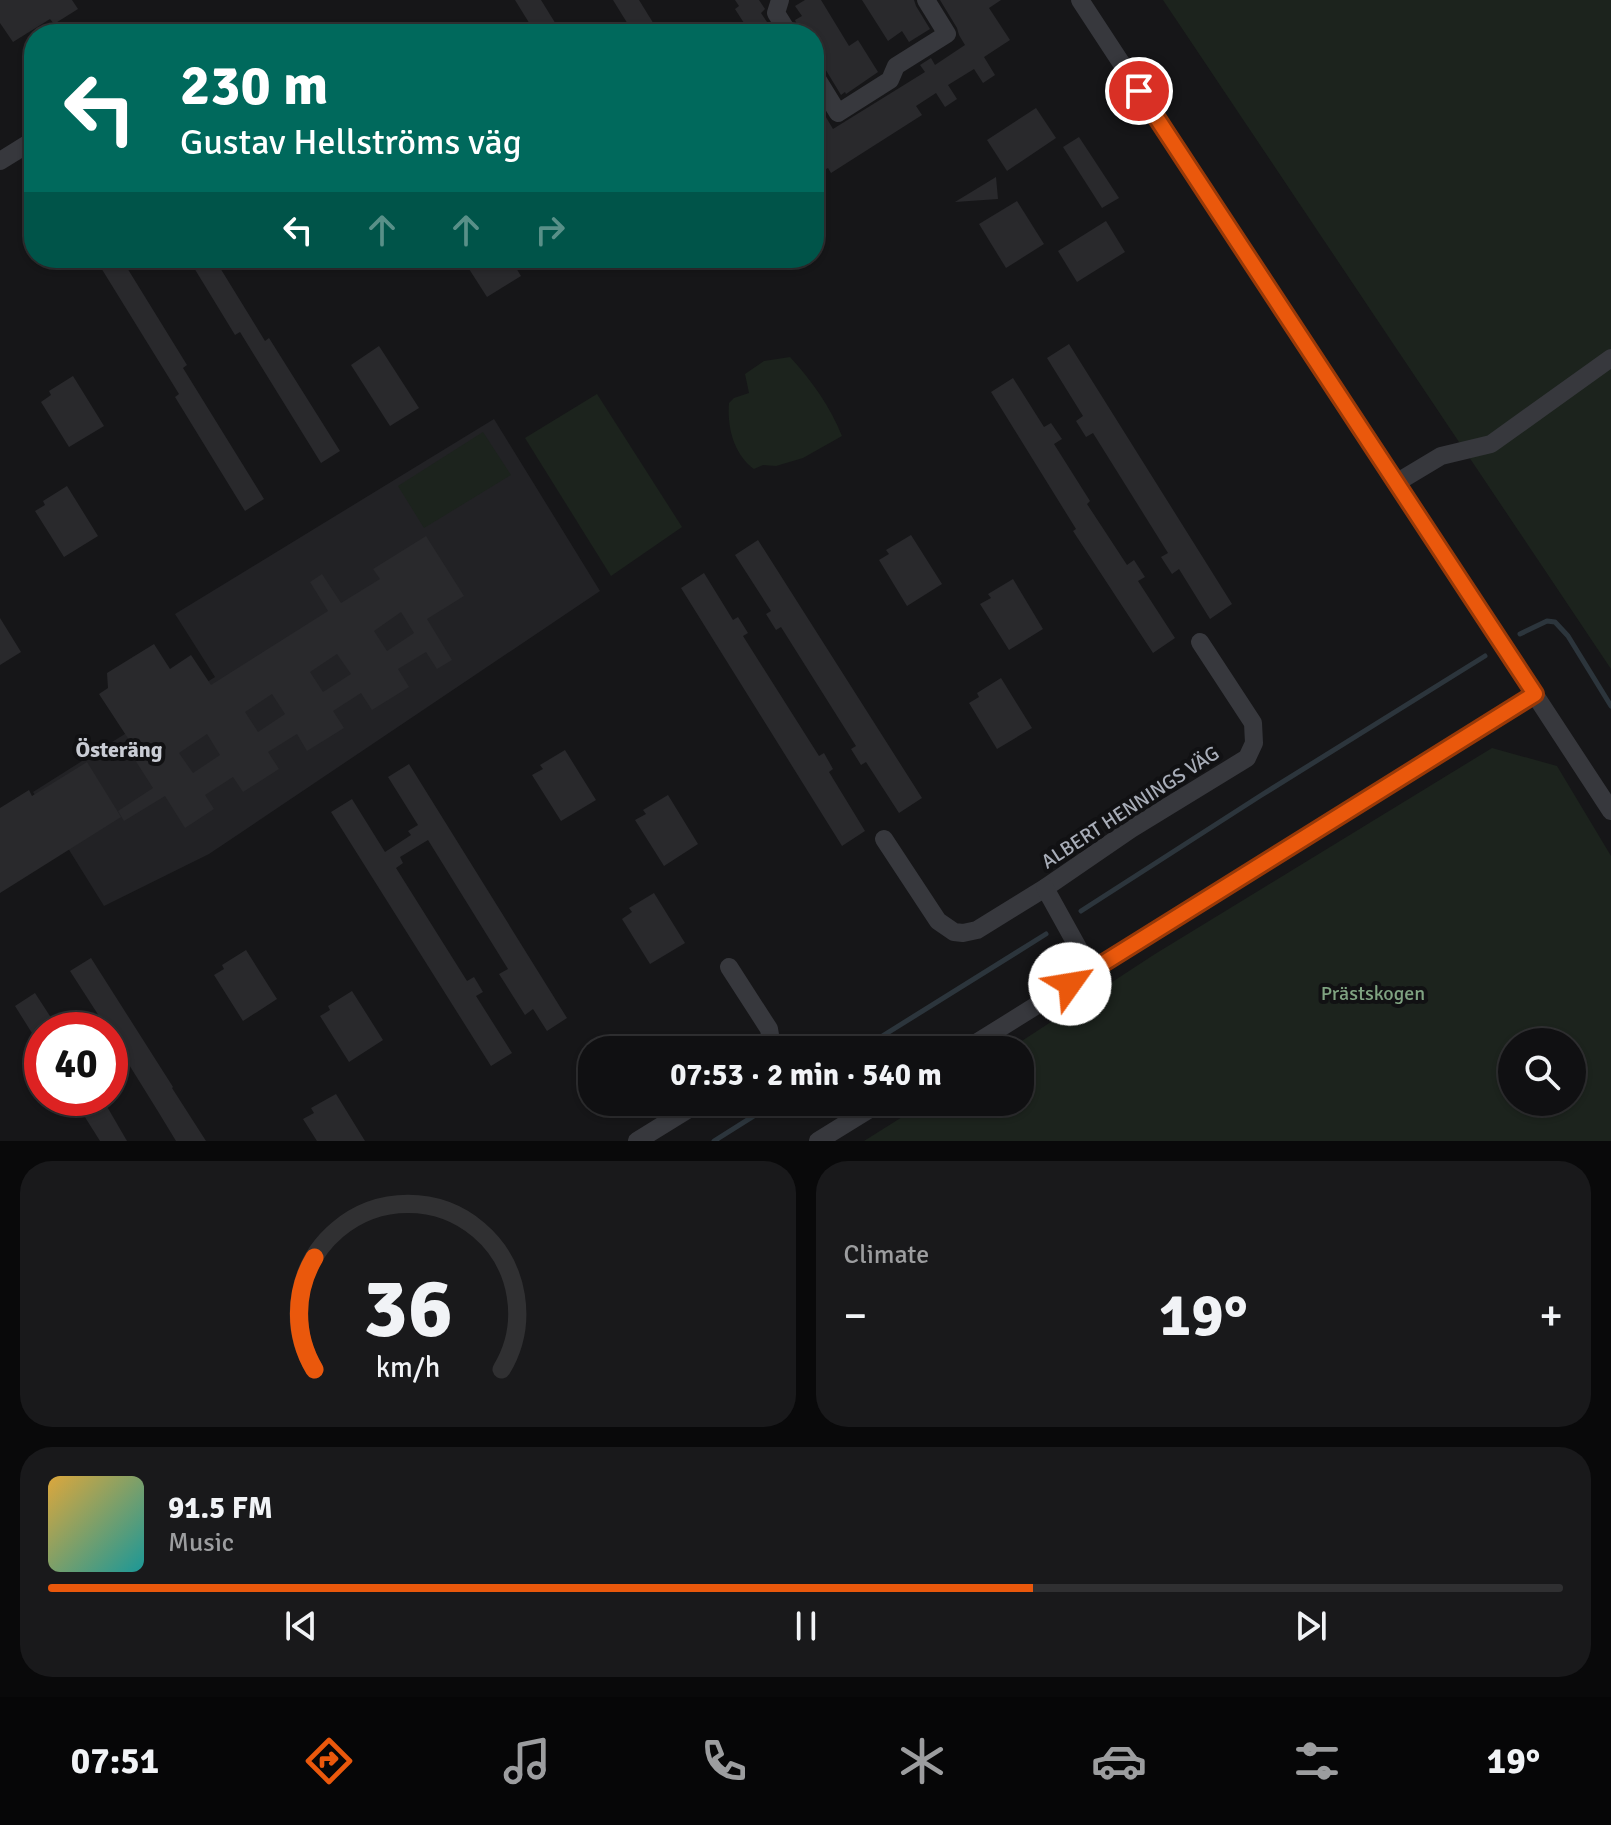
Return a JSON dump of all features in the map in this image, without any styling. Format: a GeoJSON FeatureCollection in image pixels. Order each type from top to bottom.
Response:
{"type":"FeatureCollection","features":[{"type":"Feature","properties":{"kind":"street"},"geometry":{"type":"LineString","coordinates":[[780,0],[776,13],[783,24]]}},
{"type":"Feature","properties":{"kind":"street"},"geometry":{"type":"LineString","coordinates":[[824,90],[838,113],[890,80],[896,66],[947,34],[926,0]]}},
{"type":"Feature","properties":{"kind":"street"},"geometry":{"type":"LineString","coordinates":[[1080,0],[1611,811]]}},
{"type":"Feature","properties":{"kind":"street"},"geometry":{"type":"LineString","coordinates":[[0,161],[24,146]]}},
{"type":"Feature","properties":{"kind":"street"},"geometry":{"type":"LineString","coordinates":[[1396,483],[1441,456],[1491,444],[1611,358]]}},
{"type":"Feature","properties":{"kind":"street","name":"ALBERT HENNINGS VÄG"},"geometry":{"type":"LineString","coordinates":[[884,839],[938,921],[954,932],[977,930],[1045,888],[1131,829],[1247,758],[1254,743],[1253,723],[1200,642]]}},
{"type":"Feature","properties":{"kind":"street"},"geometry":{"type":"LineString","coordinates":[[987,1036],[1535,694]]}},
{"type":"Feature","properties":{"kind":"street","name":"ALBERT HENNINGS VÄG"},"geometry":{"type":"LineString","coordinates":[[1045,888],[1091,971]]}},
{"type":"Feature","properties":{"kind":"street"},"geometry":{"type":"LineString","coordinates":[[729,967],[769,1029],[770,1036]]}},
{"type":"Feature","properties":{"kind":"street"},"geometry":{"type":"LineString","coordinates":[[637,1141],[677,1116]]}},
{"type":"Feature","properties":{"kind":"street"},"geometry":{"type":"LineString","coordinates":[[818,1141],[858,1116]]}},
{"type":"Feature","properties":{"kind":"shaded area"},"geometry":{"type":"Polygon","coordinates":[[[494,419],[600,591],[209,854],[104,906],[33,792],[215,677],[175,614],[494,419]]]}},
{"type":"Feature","properties":{"kind":"green space"},"geometry":{"type":"Polygon","coordinates":[[[1163,0],[1611,0],[1611,669],[1163,0]]]}},
{"type":"Feature","properties":{"kind":"green space"},"geometry":{"type":"Polygon","coordinates":[[[790,357],[820,394],[842,436],[803,458],[754,469],[741,456],[733,440],[729,403],[749,393],[745,374],[764,361],[790,357]]]}},
{"type":"Feature","properties":{"kind":"green space"},"geometry":{"type":"Polygon","coordinates":[[[597,394],[682,527],[611,576],[525,438],[597,394]]]}},
{"type":"Feature","properties":{"kind":"green space"},"geometry":{"type":"Polygon","coordinates":[[[483,432],[511,475],[424,528],[398,486],[483,432]]]}},
{"type":"Feature","properties":{"kind":"green space","name":"Prästskogen"},"geometry":{"type":"Polygon","coordinates":[[[1492,748],[1557,766],[1611,856],[1611,1141],[864,1141],[904,1116],[1034,1116],[1034,1036],[1029,1036],[1155,954],[1492,748]]]}},
{"type":"Feature","properties":{"kind":"building"},"geometry":{"type":"Polygon","coordinates":[[[0,0],[72,0],[78,9],[54,24],[50,19],[42,24],[24,24],[24,35],[13,42],[0,23],[0,0]]]}},
{"type":"Feature","properties":{"kind":"building"},"geometry":{"type":"Polygon","coordinates":[[[515,0],[541,0],[556,24],[530,24],[515,0]]]}},
{"type":"Feature","properties":{"kind":"building"},"geometry":{"type":"Polygon","coordinates":[[[613,0],[639,0],[654,24],[628,24],[613,0]]]}},
{"type":"Feature","properties":{"kind":"building"},"geometry":{"type":"Polygon","coordinates":[[[735,0],[759,0],[765,9],[761,13],[768,24],[745,24],[735,9],[739,6],[735,0]]]}},
{"type":"Feature","properties":{"kind":"building"},"geometry":{"type":"Polygon","coordinates":[[[805,0],[821,0],[849,46],[858,40],[878,72],[841,95],[824,67],[824,24],[797,24],[795,20],[802,16],[795,6],[805,0]]]}},
{"type":"Feature","properties":{"kind":"building"},"geometry":{"type":"Polygon","coordinates":[[[862,0],[914,0],[930,29],[909,42],[902,31],[888,41],[862,0]]]}},
{"type":"Feature","properties":{"kind":"building"},"geometry":{"type":"Polygon","coordinates":[[[940,0],[1001,0],[989,8],[1010,40],[984,57],[995,75],[983,83],[974,69],[948,85],[957,99],[945,107],[936,93],[916,106],[922,115],[831,173],[828,168],[824,170],[824,114],[833,129],[925,72],[920,65],[931,58],[935,65],[965,45],[940,0]]]}},
{"type":"Feature","properties":{"kind":"building"},"geometry":{"type":"Polygon","coordinates":[[[1036,108],[1056,138],[1007,171],[987,140],[1036,108]]]}},
{"type":"Feature","properties":{"kind":"building"},"geometry":{"type":"Polygon","coordinates":[[[1079,137],[1119,198],[1102,208],[1063,147],[1079,137]]]}},
{"type":"Feature","properties":{"kind":"building"},"geometry":{"type":"Polygon","coordinates":[[[996,177],[998,199],[955,202],[996,177]]]}},
{"type":"Feature","properties":{"kind":"building"},"geometry":{"type":"Polygon","coordinates":[[[1017,201],[1044,244],[1006,268],[979,224],[1017,201]]]}},
{"type":"Feature","properties":{"kind":"building"},"geometry":{"type":"Polygon","coordinates":[[[1106,221],[1125,252],[1077,282],[1058,251],[1106,221]]]}},
{"type":"Feature","properties":{"kind":"building"},"geometry":{"type":"Polygon","coordinates":[[[101,268],[127,268],[187,365],[183,368],[264,499],[245,511],[175,397],[179,394],[101,268]]]}},
{"type":"Feature","properties":{"kind":"building"},"geometry":{"type":"Polygon","coordinates":[[[194,268],[220,268],[265,341],[269,338],[340,451],[321,463],[240,332],[235,335],[194,268]]]}},
{"type":"Feature","properties":{"kind":"building"},"geometry":{"type":"Polygon","coordinates":[[[468,268],[516,268],[521,276],[487,297],[468,268]]]}},
{"type":"Feature","properties":{"kind":"building"},"geometry":{"type":"Polygon","coordinates":[[[1069,344],[1232,604],[1210,619],[1179,569],[1172,574],[1161,557],[1168,553],[1093,433],[1086,437],[1076,421],[1083,416],[1047,358],[1069,344]]]}},
{"type":"Feature","properties":{"kind":"building"},"geometry":{"type":"Polygon","coordinates":[[[379,346],[419,408],[390,426],[351,365],[379,346]]]}},
{"type":"Feature","properties":{"kind":"building"},"geometry":{"type":"Polygon","coordinates":[[[73,376],[104,426],[69,447],[41,402],[51,395],[49,391],[73,376]]]}},
{"type":"Feature","properties":{"kind":"building"},"geometry":{"type":"Polygon","coordinates":[[[1013,378],[1044,427],[1051,423],[1062,439],[1054,444],[1090,501],[1087,504],[1127,565],[1134,560],[1145,577],[1138,581],[1175,638],[1153,653],[1073,531],[1076,529],[991,392],[1013,378]]]}},
{"type":"Feature","properties":{"kind":"building"},"geometry":{"type":"Polygon","coordinates":[[[67,486],[98,536],[64,557],[35,511],[45,505],[43,501],[67,486]]]}},
{"type":"Feature","properties":{"kind":"building"},"geometry":{"type":"Polygon","coordinates":[[[911,535],[942,584],[907,606],[879,560],[889,554],[886,550],[911,535]]]}},
{"type":"Feature","properties":{"kind":"building"},"geometry":{"type":"Polygon","coordinates":[[[426,536],[464,596],[427,619],[452,660],[437,669],[426,652],[398,669],[409,687],[372,710],[361,693],[333,711],[344,728],[307,751],[297,734],[268,752],[279,769],[243,792],[233,777],[205,795],[214,809],[185,828],[165,796],[124,821],[118,811],[153,788],[128,749],[133,746],[99,694],[108,688],[107,673],[154,644],[170,669],[191,655],[211,685],[328,611],[310,582],[322,574],[341,603],[380,579],[373,569],[426,536]],[[401,612],[374,631],[387,651],[414,633],[401,612]],[[337,654],[310,672],[323,692],[351,674],[337,654]],[[272,694],[245,712],[258,732],[285,714],[272,694]],[[207,734],[179,753],[193,773],[220,755],[207,734]]]}},
{"type":"Feature","properties":{"kind":"building"},"geometry":{"type":"Polygon","coordinates":[[[758,540],[922,798],[899,813],[866,762],[861,765],[851,749],[856,746],[781,627],[776,630],[766,614],[771,611],[735,555],[758,540]]]}},
{"type":"Feature","properties":{"kind":"building"},"geometry":{"type":"Polygon","coordinates":[[[704,573],[733,620],[738,617],[748,633],[743,636],[819,756],[824,753],[833,769],[829,772],[865,831],[842,846],[681,588],[704,573]]]}},
{"type":"Feature","properties":{"kind":"building"},"geometry":{"type":"Polygon","coordinates":[[[1013,579],[1043,629],[1009,650],[980,604],[991,598],[988,594],[1013,579]]]}},
{"type":"Feature","properties":{"kind":"building"},"geometry":{"type":"Polygon","coordinates":[[[0,618],[21,652],[0,665],[0,618]]]}},
{"type":"Feature","properties":{"kind":"building"},"geometry":{"type":"Polygon","coordinates":[[[1001,678],[1032,728],[997,749],[969,703],[979,697],[977,693],[1001,678]]]}},
{"type":"Feature","properties":{"kind":"building"},"geometry":{"type":"Polygon","coordinates":[[[565,750],[596,800],[561,821],[532,775],[543,769],[540,765],[565,750]]]}},
{"type":"Feature","properties":{"kind":"building"},"geometry":{"type":"Polygon","coordinates":[[[87,762],[121,817],[0,893],[0,808],[29,790],[32,796],[87,762]]]}},
{"type":"Feature","properties":{"kind":"building"},"geometry":{"type":"Polygon","coordinates":[[[409,764],[567,1018],[547,1031],[533,1009],[525,1015],[499,974],[508,969],[428,840],[400,857],[403,863],[396,868],[467,981],[474,977],[483,992],[476,996],[512,1053],[491,1066],[331,812],[352,799],[385,852],[411,835],[408,831],[418,825],[388,777],[409,764]]]}},
{"type":"Feature","properties":{"kind":"building"},"geometry":{"type":"Polygon","coordinates":[[[668,795],[698,844],[664,866],[635,820],[646,814],[643,810],[668,795]]]}},
{"type":"Feature","properties":{"kind":"building"},"geometry":{"type":"Polygon","coordinates":[[[654,893],[685,943],[650,964],[622,919],[632,912],[629,908],[654,893]]]}},
{"type":"Feature","properties":{"kind":"building"},"geometry":{"type":"Polygon","coordinates":[[[246,950],[277,999],[243,1021],[214,975],[224,969],[222,965],[246,950]]]}},
{"type":"Feature","properties":{"kind":"building"},"geometry":{"type":"Polygon","coordinates":[[[91,958],[125,1012],[96,1012],[70,971],[91,958]]]}},
{"type":"Feature","properties":{"kind":"building"},"geometry":{"type":"Polygon","coordinates":[[[352,991],[383,1040],[349,1062],[320,1016],[330,1010],[328,1006],[352,991]]]}},
{"type":"Feature","properties":{"kind":"building"},"geometry":{"type":"Polygon","coordinates":[[[35,993],[47,1012],[24,1012],[24,1020],[15,1006],[35,993]]]}},
{"type":"Feature","properties":{"kind":"building"},"geometry":{"type":"Polygon","coordinates":[[[128,1016],[206,1141],[176,1141],[128,1063],[128,1016]]]}},
{"type":"Feature","properties":{"kind":"building"},"geometry":{"type":"Polygon","coordinates":[[[336,1094],[365,1141],[317,1141],[303,1119],[314,1113],[311,1108],[336,1094]]]}},
{"type":"Feature","properties":{"kind":"building"},"geometry":{"type":"Polygon","coordinates":[[[84,1116],[112,1116],[127,1141],[100,1141],[84,1116]]]}},
{"type":"Feature","properties":{"kind":"waterway"},"geometry":{"type":"LineString","coordinates":[[1520,634],[1547,621],[1555,622],[1568,636],[1611,706]]}},
{"type":"Feature","properties":{"kind":"waterway"},"geometry":{"type":"LineString","coordinates":[[1081,911],[1485,656]]}},
{"type":"Feature","properties":{"kind":"waterway"},"geometry":{"type":"LineString","coordinates":[[882,1036],[1046,934]]}},
{"type":"Feature","properties":{"kind":"waterway"},"geometry":{"type":"LineString","coordinates":[[714,1141],[754,1116]]}},
{"type":"Feature","properties":{"kind":"district","name":"Österäng"},"geometry":{"type":"Point","coordinates":[119,749]}},
{"type":"Feature","properties":{"kind":"route"},"geometry":{"type":"LineString","coordinates":[[1070,984],[1535,694],[1139,91]]}}]}
